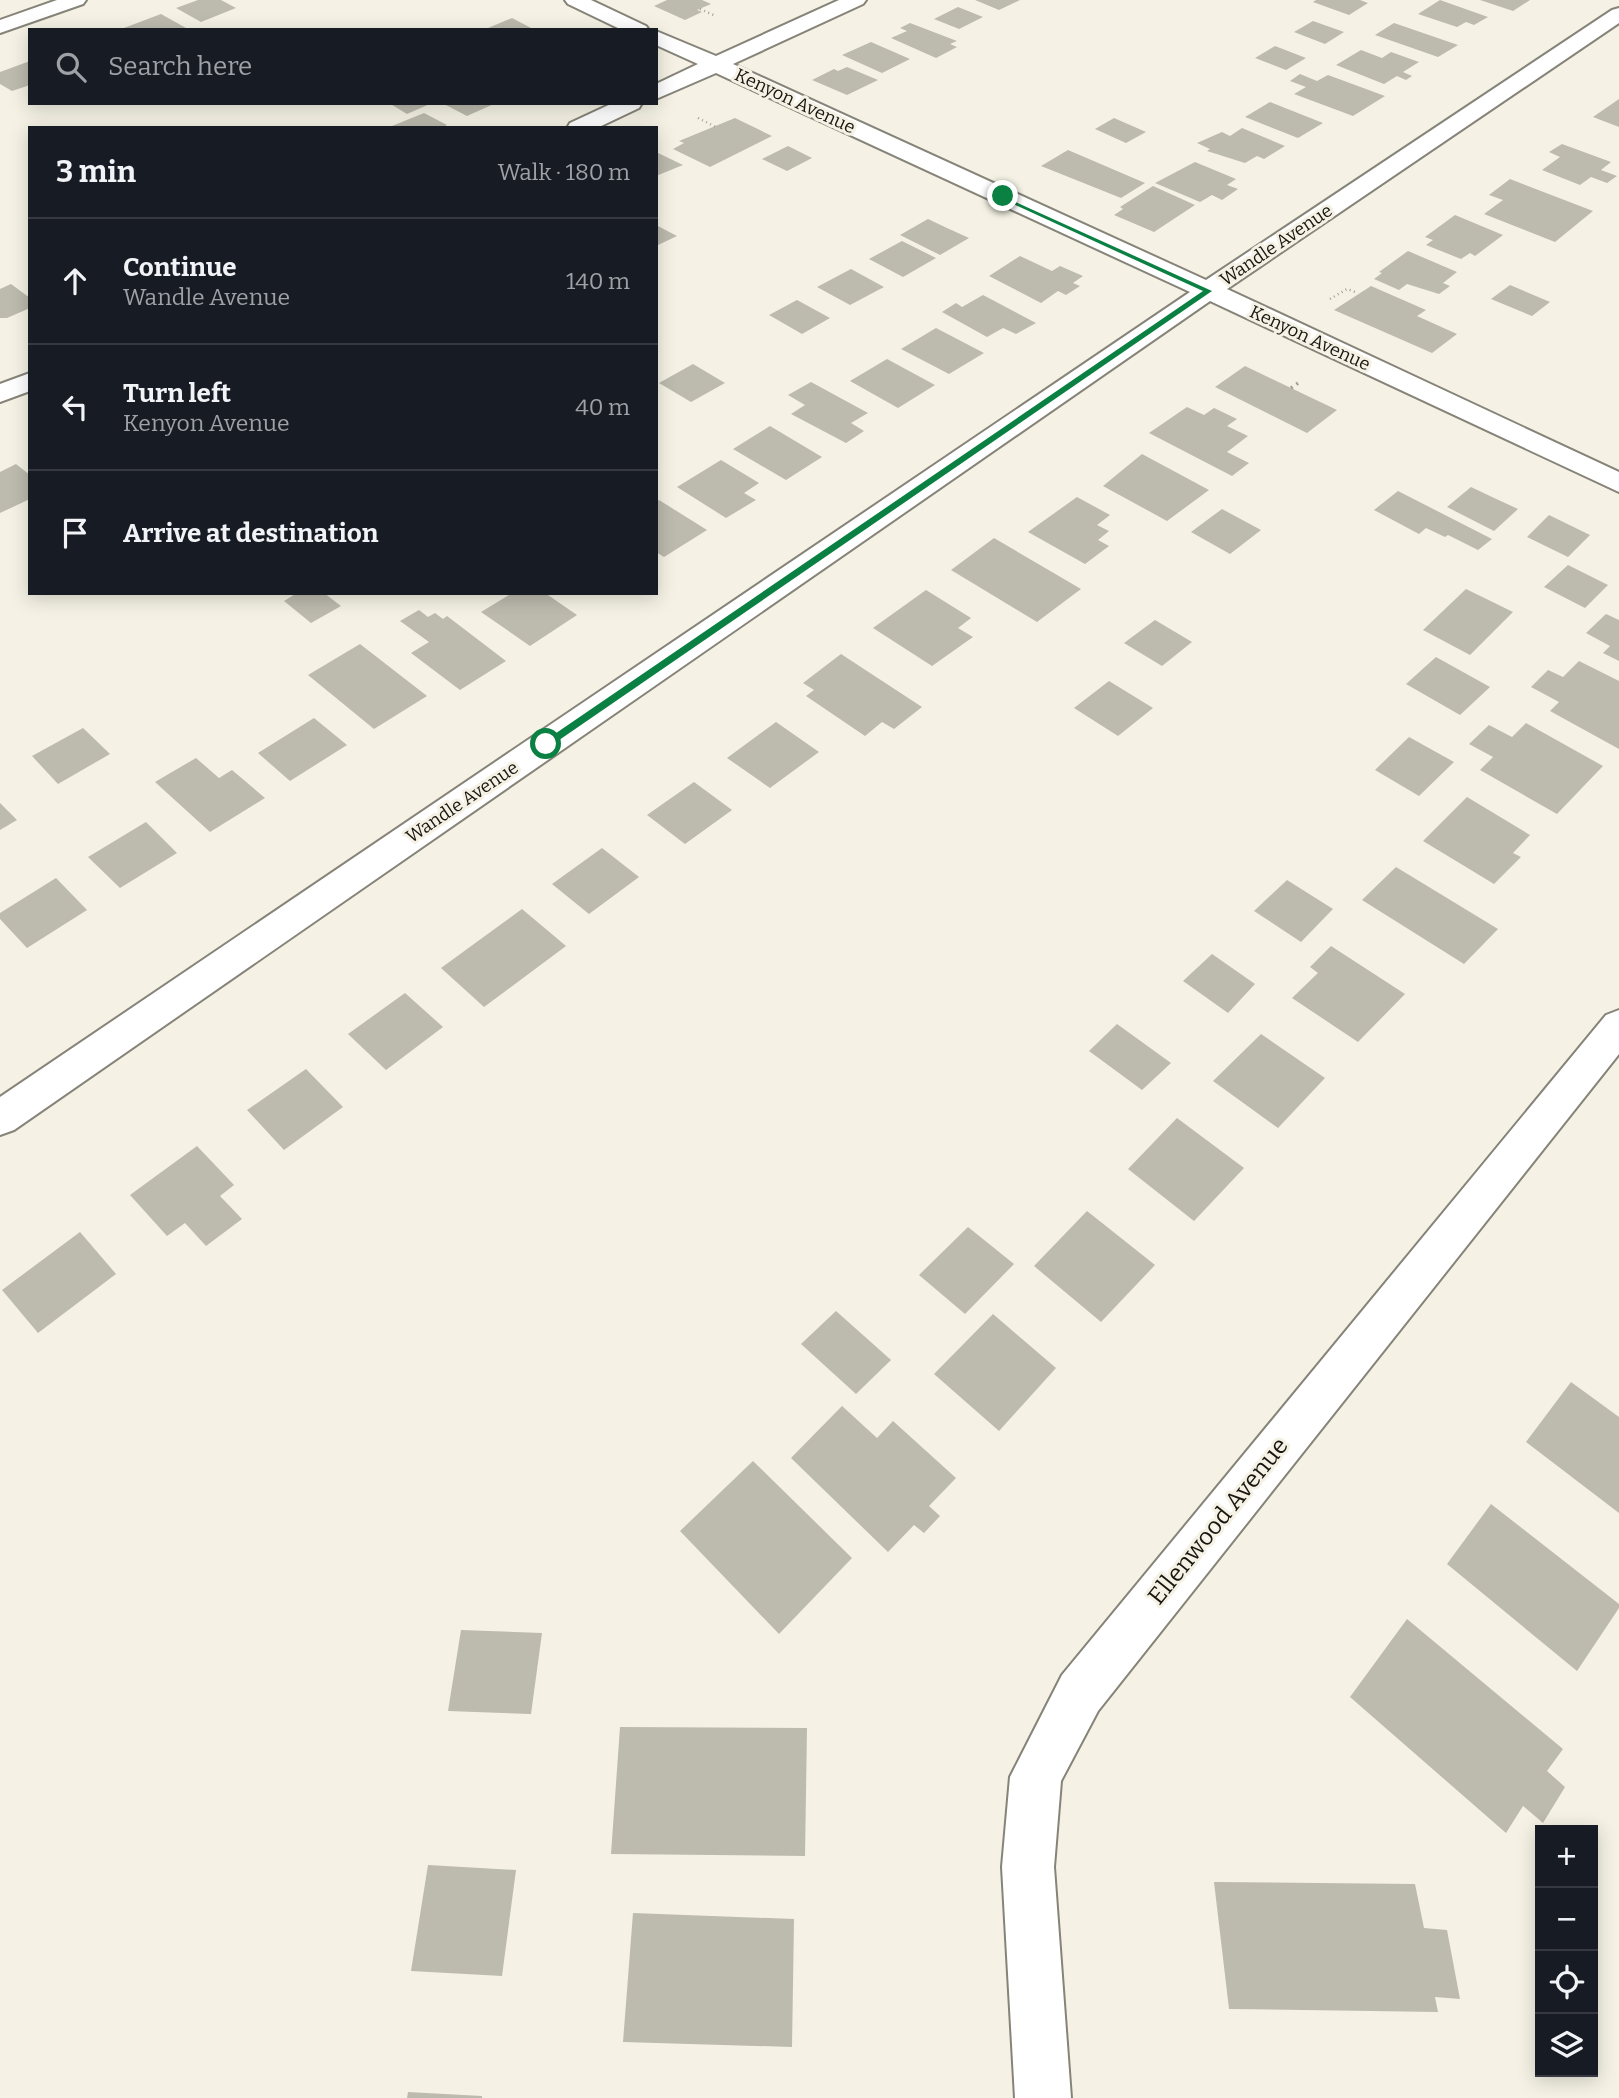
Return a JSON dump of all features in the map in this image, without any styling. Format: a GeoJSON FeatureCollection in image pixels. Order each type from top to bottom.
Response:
{"type":"FeatureCollection","features":[{"type":"Feature","properties":{"kind":"street"},"geometry":{"type":"LineString","coordinates":[[0,27],[76,0]]}},
{"type":"Feature","properties":{"kind":"street"},"geometry":{"type":"LineString","coordinates":[[575,0],[635,28]]}},
{"type":"Feature","properties":{"kind":"street"},"geometry":{"type":"LineString","coordinates":[[658,91],[856,0]]}},
{"type":"Feature","properties":{"kind":"street","name":"Wandle Avenue"},"geometry":{"type":"LineString","coordinates":[[0,1118],[1208,291],[1619,14]]}},
{"type":"Feature","properties":{"kind":"street","name":"Kenyon Avenue"},"geometry":{"type":"LineString","coordinates":[[658,38],[1619,484]]}},
{"type":"Feature","properties":{"kind":"street"},"geometry":{"type":"LineString","coordinates":[[582,126],[627,105]]}},
{"type":"Feature","properties":{"kind":"street"},"geometry":{"type":"LineString","coordinates":[[0,394],[28,381]]}},
{"type":"Feature","properties":{"kind":"street","name":"Ellenwood Avenue"},"geometry":{"type":"LineString","coordinates":[[1043,2098],[1028,1867],[1036,1777],[1080,1693],[1619,1026]]}},
{"type":"Feature","properties":{"kind":"building"},"geometry":{"type":"Polygon","coordinates":[[[198,0],[221,0],[236,8],[201,22],[176,8],[198,0]]]}},
{"type":"Feature","properties":{"kind":"building"},"geometry":{"type":"Polygon","coordinates":[[[667,0],[702,0],[711,4],[697,10],[702,12],[685,20],[654,6],[667,0]]]}},
{"type":"Feature","properties":{"kind":"building"},"geometry":{"type":"Polygon","coordinates":[[[975,0],[1020,0],[999,10],[975,0]]]}},
{"type":"Feature","properties":{"kind":"building"},"geometry":{"type":"Polygon","coordinates":[[[1360,0],[1368,3],[1349,15],[1313,2],[1360,0]]]}},
{"type":"Feature","properties":{"kind":"building"},"geometry":{"type":"Polygon","coordinates":[[[1440,0],[1488,17],[1474,25],[1466,22],[1457,27],[1418,14],[1440,0]]]}},
{"type":"Feature","properties":{"kind":"building"},"geometry":{"type":"Polygon","coordinates":[[[1480,0],[1530,0],[1513,11],[1480,0]]]}},
{"type":"Feature","properties":{"kind":"building"},"geometry":{"type":"Polygon","coordinates":[[[958,7],[983,17],[959,29],[934,19],[958,7]]]}},
{"type":"Feature","properties":{"kind":"building"},"geometry":{"type":"Polygon","coordinates":[[[161,14],[186,28],[124,28],[161,14]]]}},
{"type":"Feature","properties":{"kind":"building"},"geometry":{"type":"Polygon","coordinates":[[[512,18],[531,28],[488,28],[512,18]]]}},
{"type":"Feature","properties":{"kind":"building"},"geometry":{"type":"Polygon","coordinates":[[[1313,21],[1344,32],[1325,44],[1294,32],[1313,21]]]}},
{"type":"Feature","properties":{"kind":"building"},"geometry":{"type":"Polygon","coordinates":[[[910,23],[957,41],[950,44],[957,47],[936,58],[891,38],[907,31],[900,28],[910,23]]]}},
{"type":"Feature","properties":{"kind":"building"},"geometry":{"type":"Polygon","coordinates":[[[1394,23],[1458,45],[1438,57],[1375,35],[1394,23]]]}},
{"type":"Feature","properties":{"kind":"building"},"geometry":{"type":"Polygon","coordinates":[[[871,42],[910,59],[882,73],[842,55],[871,42]]]}},
{"type":"Feature","properties":{"kind":"building"},"geometry":{"type":"Polygon","coordinates":[[[1275,46],[1306,58],[1286,70],[1255,58],[1275,46]]]}},
{"type":"Feature","properties":{"kind":"building"},"geometry":{"type":"Polygon","coordinates":[[[1361,50],[1382,58],[1391,52],[1419,62],[1403,72],[1412,76],[1406,80],[1397,76],[1384,84],[1336,65],[1361,50]]]}},
{"type":"Feature","properties":{"kind":"building"},"geometry":{"type":"Polygon","coordinates":[[[28,62],[28,86],[12,91],[0,84],[0,72],[28,62]]]}},
{"type":"Feature","properties":{"kind":"building"},"geometry":{"type":"Polygon","coordinates":[[[847,67],[878,80],[847,95],[812,80],[834,69],[838,71],[847,67]]]}},
{"type":"Feature","properties":{"kind":"building"},"geometry":{"type":"Polygon","coordinates":[[[1300,74],[1317,81],[1328,75],[1385,96],[1353,116],[1294,94],[1306,87],[1290,81],[1300,74]]]}},
{"type":"Feature","properties":{"kind":"building"},"geometry":{"type":"Polygon","coordinates":[[[1619,99],[1619,127],[1593,117],[1619,99]]]}},
{"type":"Feature","properties":{"kind":"building"},"geometry":{"type":"Polygon","coordinates":[[[1270,102],[1323,123],[1298,138],[1245,117],[1270,102]]]}},
{"type":"Feature","properties":{"kind":"building"},"geometry":{"type":"Polygon","coordinates":[[[392,105],[427,105],[407,114],[392,105]]]}},
{"type":"Feature","properties":{"kind":"building"},"geometry":{"type":"Polygon","coordinates":[[[446,105],[492,105],[467,116],[446,105]]]}},
{"type":"Feature","properties":{"kind":"building"},"geometry":{"type":"Polygon","coordinates":[[[424,113],[447,125],[445,126],[392,126],[424,113]]]}},
{"type":"Feature","properties":{"kind":"building"},"geometry":{"type":"Polygon","coordinates":[[[735,118],[772,136],[710,167],[673,149],[684,143],[679,141],[735,118]]]}},
{"type":"Feature","properties":{"kind":"building"},"geometry":{"type":"Polygon","coordinates":[[[1114,118],[1146,132],[1126,143],[1095,129],[1114,118]]]}},
{"type":"Feature","properties":{"kind":"building"},"geometry":{"type":"Polygon","coordinates":[[[1242,128],[1285,146],[1264,159],[1257,156],[1245,163],[1207,151],[1210,149],[1197,143],[1222,132],[1230,136],[1242,128]]]}},
{"type":"Feature","properties":{"kind":"building"},"geometry":{"type":"Polygon","coordinates":[[[1562,144],[1611,162],[1601,170],[1617,176],[1607,183],[1591,177],[1580,185],[1542,170],[1560,157],[1549,152],[1562,144]]]}},
{"type":"Feature","properties":{"kind":"building"},"geometry":{"type":"Polygon","coordinates":[[[788,146],[812,158],[787,171],[762,159],[788,146]]]}},
{"type":"Feature","properties":{"kind":"building"},"geometry":{"type":"Polygon","coordinates":[[[1068,150],[1145,183],[1121,198],[1041,166],[1068,150]]]}},
{"type":"Feature","properties":{"kind":"building"},"geometry":{"type":"Polygon","coordinates":[[[658,153],[683,165],[658,175],[658,153]]]}},
{"type":"Feature","properties":{"kind":"building"},"geometry":{"type":"Polygon","coordinates":[[[1195,162],[1236,179],[1227,185],[1238,189],[1222,200],[1212,195],[1200,202],[1155,183],[1195,162]]]}},
{"type":"Feature","properties":{"kind":"building"},"geometry":{"type":"Polygon","coordinates":[[[1510,179],[1593,211],[1555,242],[1484,214],[1503,200],[1489,195],[1510,179]]]}},
{"type":"Feature","properties":{"kind":"building"},"geometry":{"type":"Polygon","coordinates":[[[1153,186],[1195,205],[1154,232],[1114,215],[1123,209],[1120,207],[1153,186]]]}},
{"type":"Feature","properties":{"kind":"building"},"geometry":{"type":"Polygon","coordinates":[[[1455,215],[1503,235],[1475,256],[1470,253],[1461,259],[1426,245],[1433,240],[1425,237],[1455,215]]]}},
{"type":"Feature","properties":{"kind":"building"},"geometry":{"type":"Polygon","coordinates":[[[928,219],[969,238],[940,255],[900,235],[928,219]]]}},
{"type":"Feature","properties":{"kind":"building"},"geometry":{"type":"Polygon","coordinates":[[[658,226],[677,236],[658,245],[658,226]]]}},
{"type":"Feature","properties":{"kind":"building"},"geometry":{"type":"Polygon","coordinates":[[[902,241],[936,258],[903,277],[869,259],[902,241]]]}},
{"type":"Feature","properties":{"kind":"building"},"geometry":{"type":"Polygon","coordinates":[[[1408,251],[1457,272],[1443,283],[1450,286],[1439,294],[1407,284],[1399,290],[1374,279],[1382,273],[1379,272],[1408,251]]]}},
{"type":"Feature","properties":{"kind":"building"},"geometry":{"type":"Polygon","coordinates":[[[1020,256],[1052,271],[1060,266],[1083,276],[1073,283],[1080,286],[1066,295],[1058,291],[1041,303],[989,276],[1020,256]]]}},
{"type":"Feature","properties":{"kind":"building"},"geometry":{"type":"Polygon","coordinates":[[[851,269],[884,287],[850,305],[817,287],[851,269]]]}},
{"type":"Feature","properties":{"kind":"building"},"geometry":{"type":"Polygon","coordinates":[[[11,284],[28,297],[28,309],[7,318],[0,318],[0,289],[11,284]]]}},
{"type":"Feature","properties":{"kind":"building"},"geometry":{"type":"Polygon","coordinates":[[[1510,285],[1550,302],[1532,316],[1491,299],[1510,285]]]}},
{"type":"Feature","properties":{"kind":"building"},"geometry":{"type":"Polygon","coordinates":[[[1371,286],[1426,310],[1417,316],[1457,334],[1432,353],[1334,310],[1371,286]]]}},
{"type":"Feature","properties":{"kind":"building"},"geometry":{"type":"Polygon","coordinates":[[[983,295],[1036,323],[1016,334],[1003,328],[987,337],[942,312],[956,303],[962,307],[983,295]]]}},
{"type":"Feature","properties":{"kind":"building"},"geometry":{"type":"Polygon","coordinates":[[[797,300],[830,318],[802,334],[769,315],[797,300]]]}},
{"type":"Feature","properties":{"kind":"building"},"geometry":{"type":"Polygon","coordinates":[[[936,328],[984,353],[949,374],[901,349],[936,328]]]}},
{"type":"Feature","properties":{"kind":"building"},"geometry":{"type":"Polygon","coordinates":[[[887,359],[935,385],[898,408],[850,381],[887,359]]]}},
{"type":"Feature","properties":{"kind":"building"},"geometry":{"type":"Polygon","coordinates":[[[693,364],[725,383],[691,402],[659,383],[693,364]]]}},
{"type":"Feature","properties":{"kind":"building"},"geometry":{"type":"Polygon","coordinates":[[[1245,366],[1337,410],[1307,433],[1215,387],[1245,366]]]}},
{"type":"Feature","properties":{"kind":"building"},"geometry":{"type":"Polygon","coordinates":[[[811,382],[868,413],[851,423],[864,431],[846,443],[791,414],[805,405],[788,395],[811,382]]]}},
{"type":"Feature","properties":{"kind":"building"},"geometry":{"type":"Polygon","coordinates":[[[1187,407],[1204,415],[1214,408],[1237,419],[1227,426],[1248,436],[1227,452],[1249,463],[1232,476],[1149,433],[1187,407]]]}},
{"type":"Feature","properties":{"kind":"building"},"geometry":{"type":"Polygon","coordinates":[[[770,426],[822,457],[786,480],[733,449],[770,426]]]}},
{"type":"Feature","properties":{"kind":"building"},"geometry":{"type":"Polygon","coordinates":[[[1142,454],[1209,490],[1167,521],[1103,486],[1142,454]]]}},
{"type":"Feature","properties":{"kind":"building"},"geometry":{"type":"Polygon","coordinates":[[[721,460],[759,483],[744,493],[756,500],[726,518],[677,487],[721,460]]]}},
{"type":"Feature","properties":{"kind":"building"},"geometry":{"type":"Polygon","coordinates":[[[16,464],[28,473],[28,500],[0,513],[0,472],[16,464]]]}},
{"type":"Feature","properties":{"kind":"building"},"geometry":{"type":"Polygon","coordinates":[[[1471,487],[1518,509],[1494,531],[1447,507],[1471,487]]]}},
{"type":"Feature","properties":{"kind":"building"},"geometry":{"type":"Polygon","coordinates":[[[1398,491],[1492,539],[1478,550],[1448,535],[1445,537],[1426,528],[1419,534],[1374,510],[1398,491]]]}},
{"type":"Feature","properties":{"kind":"building"},"geometry":{"type":"Polygon","coordinates":[[[1077,497],[1110,515],[1097,525],[1109,531],[1098,540],[1109,546],[1085,564],[1028,532],[1077,497]]]}},
{"type":"Feature","properties":{"kind":"building"},"geometry":{"type":"Polygon","coordinates":[[[658,501],[707,530],[664,557],[658,553],[658,501]]]}},
{"type":"Feature","properties":{"kind":"building"},"geometry":{"type":"Polygon","coordinates":[[[1222,509],[1261,530],[1230,554],[1191,532],[1222,509]]]}},
{"type":"Feature","properties":{"kind":"building"},"geometry":{"type":"Polygon","coordinates":[[[1549,515],[1590,535],[1568,557],[1527,537],[1549,515]]]}},
{"type":"Feature","properties":{"kind":"building"},"geometry":{"type":"Polygon","coordinates":[[[994,538],[1081,589],[1037,622],[951,570],[994,538]]]}},
{"type":"Feature","properties":{"kind":"building"},"geometry":{"type":"Polygon","coordinates":[[[1568,565],[1608,585],[1585,608],[1544,587],[1568,565]]]}},
{"type":"Feature","properties":{"kind":"building"},"geometry":{"type":"Polygon","coordinates":[[[1466,589],[1513,612],[1470,655],[1423,630],[1466,589]]]}},
{"type":"Feature","properties":{"kind":"building"},"geometry":{"type":"Polygon","coordinates":[[[926,590],[971,618],[958,628],[973,637],[932,666],[873,628],[926,590]]]}},
{"type":"Feature","properties":{"kind":"building"},"geometry":{"type":"Polygon","coordinates":[[[294,595],[327,595],[341,606],[311,623],[284,601],[294,595]]]}},
{"type":"Feature","properties":{"kind":"building"},"geometry":{"type":"Polygon","coordinates":[[[509,595],[548,595],[577,615],[530,646],[481,612],[509,595]]]}},
{"type":"Feature","properties":{"kind":"building"},"geometry":{"type":"Polygon","coordinates":[[[419,610],[428,617],[435,613],[443,619],[447,616],[506,661],[460,690],[411,653],[429,642],[400,621],[419,610]]]}},
{"type":"Feature","properties":{"kind":"building"},"geometry":{"type":"Polygon","coordinates":[[[1606,614],[1619,620],[1619,661],[1603,653],[1610,646],[1586,633],[1606,614]]]}},
{"type":"Feature","properties":{"kind":"building"},"geometry":{"type":"Polygon","coordinates":[[[1155,620],[1192,642],[1162,666],[1124,643],[1155,620]]]}},
{"type":"Feature","properties":{"kind":"building"},"geometry":{"type":"Polygon","coordinates":[[[360,644],[427,696],[374,729],[308,675],[360,644]]]}},
{"type":"Feature","properties":{"kind":"building"},"geometry":{"type":"Polygon","coordinates":[[[841,654],[922,707],[894,729],[882,722],[865,736],[806,696],[814,690],[803,683],[841,654]]]}},
{"type":"Feature","properties":{"kind":"building"},"geometry":{"type":"Polygon","coordinates":[[[1436,657],[1490,687],[1460,715],[1406,684],[1436,657]]]}},
{"type":"Feature","properties":{"kind":"building"},"geometry":{"type":"Polygon","coordinates":[[[1579,661],[1619,681],[1619,749],[1550,711],[1559,702],[1531,687],[1548,670],[1563,677],[1579,661]]]}},
{"type":"Feature","properties":{"kind":"building"},"geometry":{"type":"Polygon","coordinates":[[[1109,681],[1153,708],[1118,736],[1074,708],[1109,681]]]}},
{"type":"Feature","properties":{"kind":"building"},"geometry":{"type":"Polygon","coordinates":[[[314,718],[347,745],[290,781],[258,753],[314,718]]]}},
{"type":"Feature","properties":{"kind":"building"},"geometry":{"type":"Polygon","coordinates":[[[776,722],[819,752],[770,788],[727,758],[776,722]]]}},
{"type":"Feature","properties":{"kind":"building"},"geometry":{"type":"Polygon","coordinates":[[[1526,723],[1603,766],[1557,814],[1480,770],[1493,757],[1469,744],[1489,725],[1512,737],[1526,723]]]}},
{"type":"Feature","properties":{"kind":"building"},"geometry":{"type":"Polygon","coordinates":[[[83,728],[110,754],[58,784],[32,756],[83,728]]]}},
{"type":"Feature","properties":{"kind":"building"},"geometry":{"type":"Polygon","coordinates":[[[1409,737],[1454,762],[1419,796],[1375,770],[1409,737]]]}},
{"type":"Feature","properties":{"kind":"building"},"geometry":{"type":"Polygon","coordinates":[[[196,758],[219,778],[232,770],[265,798],[210,832],[155,782],[196,758]]]}},
{"type":"Feature","properties":{"kind":"building"},"geometry":{"type":"Polygon","coordinates":[[[694,782],[732,810],[685,844],[647,815],[694,782]]]}},
{"type":"Feature","properties":{"kind":"building"},"geometry":{"type":"Polygon","coordinates":[[[1467,797],[1530,835],[1513,853],[1521,857],[1494,884],[1423,841],[1467,797]]]}},
{"type":"Feature","properties":{"kind":"building"},"geometry":{"type":"Polygon","coordinates":[[[0,803],[17,820],[0,830],[0,803]]]}},
{"type":"Feature","properties":{"kind":"building"},"geometry":{"type":"Polygon","coordinates":[[[146,822],[177,853],[120,888],[88,857],[146,822]]]}},
{"type":"Feature","properties":{"kind":"building"},"geometry":{"type":"Polygon","coordinates":[[[602,848],[639,877],[589,914],[552,884],[602,848]]]}},
{"type":"Feature","properties":{"kind":"building"},"geometry":{"type":"Polygon","coordinates":[[[1396,867],[1498,929],[1464,964],[1362,900],[1396,867]]]}},
{"type":"Feature","properties":{"kind":"building"},"geometry":{"type":"Polygon","coordinates":[[[56,878],[87,910],[27,948],[0,919],[0,913],[56,878]]]}},
{"type":"Feature","properties":{"kind":"building"},"geometry":{"type":"Polygon","coordinates":[[[1287,880],[1333,909],[1301,942],[1254,911],[1287,880]]]}},
{"type":"Feature","properties":{"kind":"building"},"geometry":{"type":"Polygon","coordinates":[[[522,909],[566,946],[484,1007],[441,968],[522,909]]]}},
{"type":"Feature","properties":{"kind":"building"},"geometry":{"type":"Polygon","coordinates":[[[1331,946],[1405,994],[1358,1042],[1292,998],[1318,973],[1310,967],[1331,946]]]}},
{"type":"Feature","properties":{"kind":"building"},"geometry":{"type":"Polygon","coordinates":[[[1212,954],[1255,984],[1228,1013],[1183,981],[1212,954]]]}},
{"type":"Feature","properties":{"kind":"building"},"geometry":{"type":"Polygon","coordinates":[[[405,993],[443,1027],[386,1070],[348,1034],[405,993]]]}},
{"type":"Feature","properties":{"kind":"building"},"geometry":{"type":"Polygon","coordinates":[[[1117,1024],[1171,1063],[1142,1090],[1089,1051],[1117,1024]]]}},
{"type":"Feature","properties":{"kind":"building"},"geometry":{"type":"Polygon","coordinates":[[[1261,1034],[1325,1078],[1278,1128],[1213,1081],[1261,1034]]]}},
{"type":"Feature","properties":{"kind":"building"},"geometry":{"type":"Polygon","coordinates":[[[306,1069],[343,1107],[284,1150],[247,1110],[306,1069]]]}},
{"type":"Feature","properties":{"kind":"building"},"geometry":{"type":"Polygon","coordinates":[[[1177,1118],[1244,1168],[1194,1221],[1128,1169],[1177,1118]]]}},
{"type":"Feature","properties":{"kind":"building"},"geometry":{"type":"Polygon","coordinates":[[[197,1146],[234,1185],[220,1196],[242,1219],[206,1246],[185,1223],[167,1236],[130,1195],[197,1146]]]}},
{"type":"Feature","properties":{"kind":"building"},"geometry":{"type":"Polygon","coordinates":[[[1087,1211],[1155,1265],[1101,1322],[1034,1266],[1087,1211]]]}},
{"type":"Feature","properties":{"kind":"building"},"geometry":{"type":"Polygon","coordinates":[[[968,1227],[1014,1264],[965,1314],[919,1275],[968,1227]]]}},
{"type":"Feature","properties":{"kind":"building"},"geometry":{"type":"Polygon","coordinates":[[[80,1232],[116,1274],[38,1333],[2,1290],[80,1232]]]}},
{"type":"Feature","properties":{"kind":"building"},"geometry":{"type":"Polygon","coordinates":[[[836,1311],[891,1360],[856,1394],[801,1344],[836,1311]]]}},
{"type":"Feature","properties":{"kind":"building"},"geometry":{"type":"Polygon","coordinates":[[[993,1314],[1056,1368],[999,1431],[934,1374],[993,1314]]]}},
{"type":"Feature","properties":{"kind":"building"},"geometry":{"type":"Polygon","coordinates":[[[1571,1382],[1619,1417],[1619,1513],[1526,1442],[1571,1382]]]}},
{"type":"Feature","properties":{"kind":"building"},"geometry":{"type":"Polygon","coordinates":[[[842,1406],[877,1438],[893,1421],[956,1478],[929,1506],[940,1516],[924,1533],[914,1525],[888,1552],[791,1458],[842,1406]]]}},
{"type":"Feature","properties":{"kind":"building"},"geometry":{"type":"Polygon","coordinates":[[[753,1461],[852,1558],[779,1634],[680,1531],[753,1461]]]}},
{"type":"Feature","properties":{"kind":"building"},"geometry":{"type":"Polygon","coordinates":[[[1491,1504],[1619,1604],[1619,1608],[1577,1671],[1447,1564],[1491,1504]]]}},
{"type":"Feature","properties":{"kind":"building"},"geometry":{"type":"Polygon","coordinates":[[[1407,1619],[1563,1749],[1547,1771],[1565,1787],[1543,1823],[1523,1806],[1506,1833],[1350,1697],[1407,1619]]]}},
{"type":"Feature","properties":{"kind":"building"},"geometry":{"type":"Polygon","coordinates":[[[461,1630],[542,1633],[531,1714],[448,1711],[461,1630]]]}},
{"type":"Feature","properties":{"kind":"building"},"geometry":{"type":"Polygon","coordinates":[[[620,1727],[807,1728],[805,1856],[611,1854],[620,1727]]]}},
{"type":"Feature","properties":{"kind":"building"},"geometry":{"type":"Polygon","coordinates":[[[428,1865],[516,1870],[502,1976],[411,1971],[428,1865]]]}},
{"type":"Feature","properties":{"kind":"building"},"geometry":{"type":"Polygon","coordinates":[[[1214,1882],[1415,1884],[1424,1928],[1447,1930],[1460,1999],[1435,1997],[1438,2012],[1229,2009],[1214,1882]]]}},
{"type":"Feature","properties":{"kind":"building"},"geometry":{"type":"Polygon","coordinates":[[[633,1913],[794,1919],[792,2047],[623,2042],[633,1913]]]}},
{"type":"Feature","properties":{"kind":"building"},"geometry":{"type":"Polygon","coordinates":[[[408,2092],[482,2096],[482,2098],[407,2098],[408,2092]]]}},
{"type":"Feature","properties":{"kind":"route"},"geometry":{"type":"LineString","coordinates":[[546,744],[1208,291],[1003,196]]}}]}
